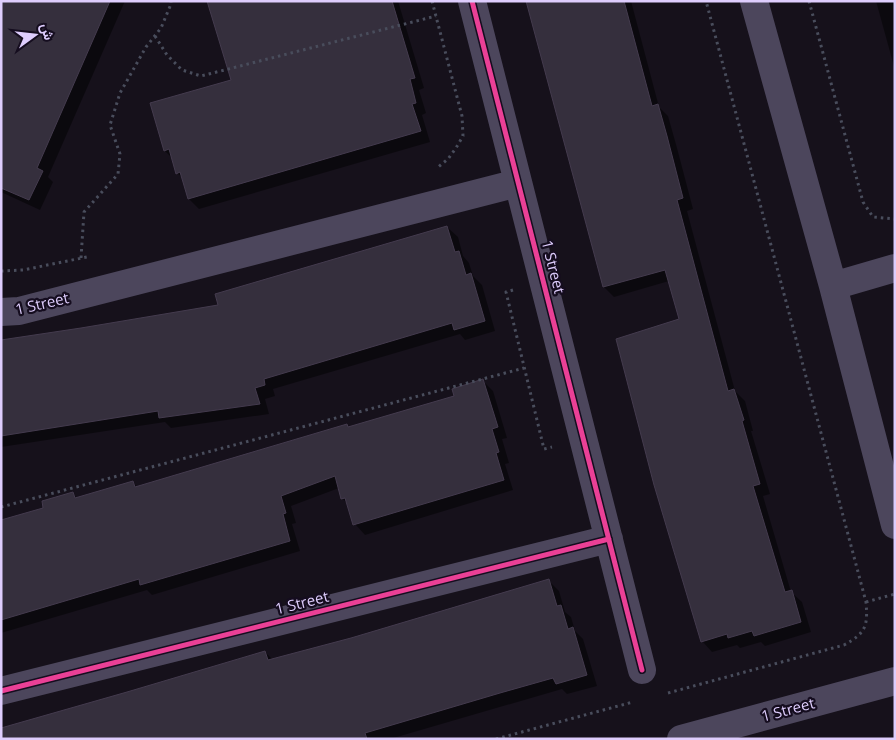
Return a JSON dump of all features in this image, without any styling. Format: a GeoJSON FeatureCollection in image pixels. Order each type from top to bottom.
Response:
{"type":"FeatureCollection","features":[{"type":"Feature","properties":{"kind":"street","name":"1 Street"},"geometry":{"type":"LineString","coordinates":[[472,1],[642,670]]}},
{"type":"Feature","properties":{"kind":"street"},"geometry":{"type":"LineString","coordinates":[[754,1],[833,286],[895,525]]}},
{"type":"Feature","properties":{"kind":"street","name":"1 Street"},"geometry":{"type":"LineString","coordinates":[[1,312],[19,311],[36,307],[518,184]]}},
{"type":"Feature","properties":{"kind":"street"},"geometry":{"type":"LineString","coordinates":[[833,286],[895,268]]}},
{"type":"Feature","properties":{"kind":"street","name":"1 Street"},"geometry":{"type":"LineString","coordinates":[[1,691],[609,539]]}},
{"type":"Feature","properties":{"kind":"street","name":"1 Street"},"geometry":{"type":"LineString","coordinates":[[681,739],[895,681]]}},
{"type":"Feature","properties":{"kind":"path"},"geometry":{"type":"LineString","coordinates":[[81,258],[84,212],[118,174],[120,154],[110,126],[120,93],[146,47],[161,28],[171,1]]}},
{"type":"Feature","properties":{"kind":"path"},"geometry":{"type":"LineString","coordinates":[[432,1],[462,116],[463,136],[448,158],[433,170]]}},
{"type":"Feature","properties":{"kind":"path"},"geometry":{"type":"LineString","coordinates":[[706,1],[866,602],[868,618],[864,630],[856,638],[844,645],[828,649]]}},
{"type":"Feature","properties":{"kind":"path"},"geometry":{"type":"LineString","coordinates":[[809,1],[863,202],[873,216],[895,219]]}},
{"type":"Feature","properties":{"kind":"path"},"geometry":{"type":"LineString","coordinates":[[154,36],[167,55],[182,70],[201,76],[436,16]]}},
{"type":"Feature","properties":{"kind":"path"},"geometry":{"type":"LineString","coordinates":[[1,271],[24,270],[89,256]]}},
{"type":"Feature","properties":{"kind":"path"},"geometry":{"type":"LineString","coordinates":[[1,507],[524,368]]}},
{"type":"Feature","properties":{"kind":"path"},"geometry":{"type":"LineString","coordinates":[[866,602],[895,594]]}},
{"type":"Feature","properties":{"kind":"building"},"geometry":{"type":"Polygon","coordinates":[[[1,1],[110,1],[37,168],[43,171],[29,200],[1,188],[1,1]]]}},
{"type":"Feature","properties":{"kind":"building"},"geometry":{"type":"Polygon","coordinates":[[[207,1],[392,1],[415,78],[410,79],[416,103],[412,104],[421,131],[188,199],[180,172],[176,174],[169,149],[164,151],[150,103],[231,80],[207,1]]]}},
{"type":"Feature","properties":{"kind":"building"},"geometry":{"type":"Polygon","coordinates":[[[526,1],[624,1],[652,106],[658,104],[667,136],[683,198],[677,200],[728,391],[734,389],[744,420],[742,421],[760,484],[753,486],[785,592],[792,590],[801,622],[754,636],[752,631],[728,638],[727,634],[701,642],[654,485],[616,339],[679,319],[665,270],[603,287],[526,1]]]}},
{"type":"Feature","properties":{"kind":"building"},"geometry":{"type":"Polygon","coordinates":[[[447,226],[455,252],[459,251],[466,275],[471,273],[485,321],[454,330],[452,323],[264,379],[265,385],[255,388],[260,404],[159,418],[158,411],[1,436],[1,340],[218,305],[215,294],[447,226]]]}},
{"type":"Feature","properties":{"kind":"building"},"geometry":{"type":"Polygon","coordinates":[[[483,379],[498,427],[492,429],[499,452],[496,453],[504,480],[353,525],[345,498],[341,499],[335,476],[281,496],[286,513],[283,514],[290,541],[140,585],[139,579],[1,620],[1,520],[43,508],[42,501],[73,492],[75,498],[133,481],[135,487],[347,424],[348,427],[454,396],[452,389],[483,379]]]}},
{"type":"Feature","properties":{"kind":"building"},"geometry":{"type":"Polygon","coordinates":[[[549,579],[557,606],[561,605],[568,629],[573,627],[587,675],[556,684],[553,678],[500,693],[365,733],[367,739],[1,739],[1,728],[265,651],[268,660],[351,638],[549,579]]]}},
{"type":"Feature","properties":{"kind":"cycle path"},"geometry":{"type":"LineString","coordinates":[[472,1],[642,670]]}},
{"type":"Feature","properties":{"kind":"cycle path"},"geometry":{"type":"LineString","coordinates":[[1,691],[609,539]]}}]}
